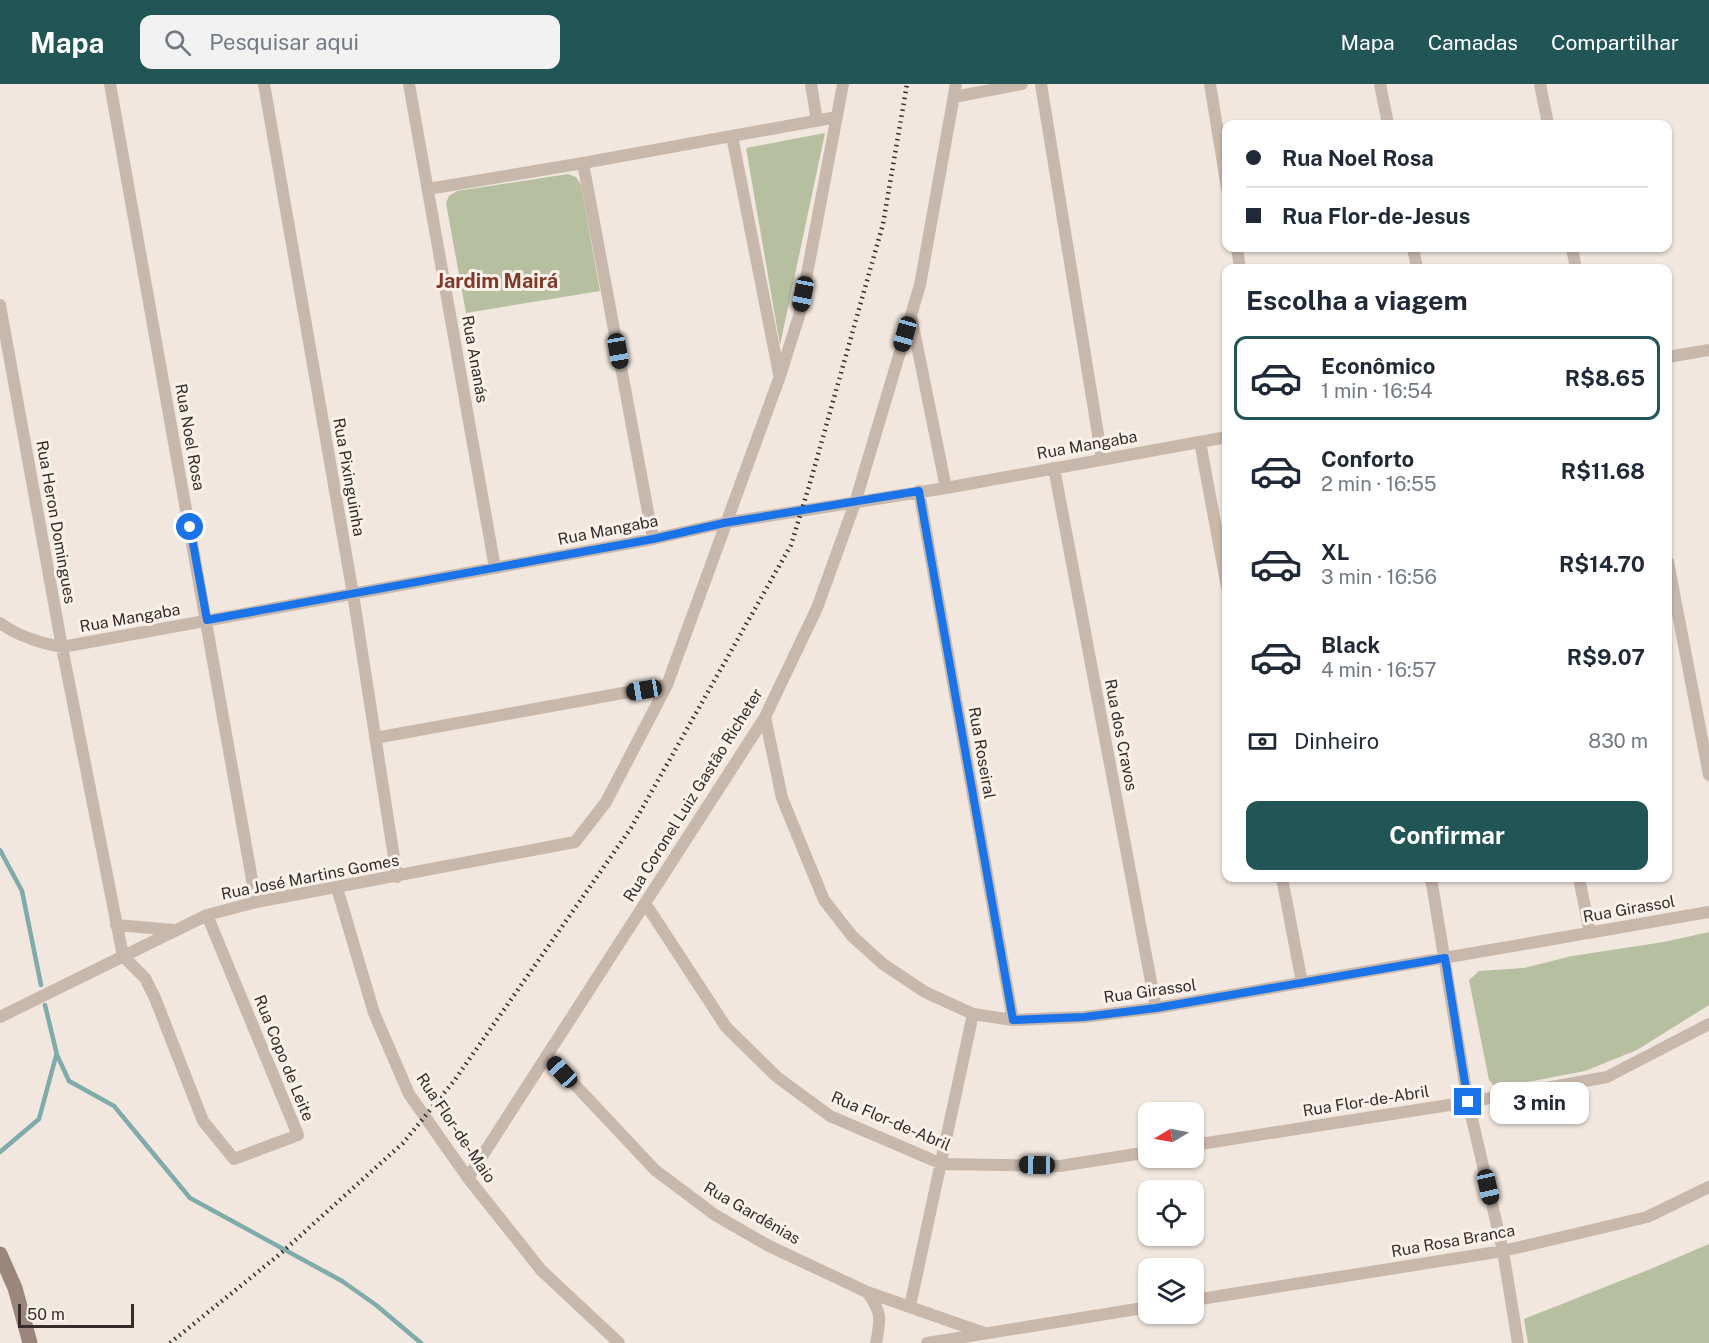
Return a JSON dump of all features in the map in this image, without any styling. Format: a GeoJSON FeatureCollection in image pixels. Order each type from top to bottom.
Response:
{"type":"FeatureCollection","features":[{"type":"Feature","properties":{"kind":"street","name":"Rua Noel Rosa"},"geometry":{"type":"LineString","coordinates":[[110,84],[256,902]]}},
{"type":"Feature","properties":{"kind":"street","name":"Rua Pixinguinha"},"geometry":{"type":"LineString","coordinates":[[264,84],[352,594],[397,877]]}},
{"type":"Feature","properties":{"kind":"street","name":"Rua Ananás"},"geometry":{"type":"LineString","coordinates":[[410,84],[495,568]]}},
{"type":"Feature","properties":{"kind":"street"},"geometry":{"type":"LineString","coordinates":[[811,84],[817,121]]}},
{"type":"Feature","properties":{"kind":"street"},"geometry":{"type":"LineString","coordinates":[[375,738],[667,686],[724,523],[780,376],[799,316],[843,84]]}},
{"type":"Feature","properties":{"kind":"street"},"geometry":{"type":"LineString","coordinates":[[955,90],[1022,84]]}},
{"type":"Feature","properties":{"kind":"street"},"geometry":{"type":"LineString","coordinates":[[1041,84],[1102,459]]}},
{"type":"Feature","properties":{"kind":"street"},"geometry":{"type":"LineString","coordinates":[[1210,84],[1222,157]]}},
{"type":"Feature","properties":{"kind":"street"},"geometry":{"type":"LineString","coordinates":[[1380,84],[1387,120]]}},
{"type":"Feature","properties":{"kind":"street"},"geometry":{"type":"LineString","coordinates":[[1540,84],[1547,120]]}},
{"type":"Feature","properties":{"kind":"street","name":"Rua Coronel Luiz Gastão Richeter"},"geometry":{"type":"LineString","coordinates":[[468,1178],[765,717],[817,608],[855,502],[920,285],[955,90]]}},
{"type":"Feature","properties":{"kind":"street"},"geometry":{"type":"LineString","coordinates":[[428,189],[583,164],[837,117]]}},
{"type":"Feature","properties":{"kind":"street"},"geometry":{"type":"LineString","coordinates":[[732,136],[780,376]]}},
{"type":"Feature","properties":{"kind":"street"},"geometry":{"type":"LineString","coordinates":[[583,164],[653,539]]}},
{"type":"Feature","properties":{"kind":"street","name":"Rua Heron Domingues"},"geometry":{"type":"LineString","coordinates":[[0,305],[62,647],[123,957]]}},
{"type":"Feature","properties":{"kind":"street"},"geometry":{"type":"LineString","coordinates":[[911,314],[946,488]]}},
{"type":"Feature","properties":{"kind":"street"},"geometry":{"type":"LineString","coordinates":[[1672,356],[1709,350]]}},
{"type":"Feature","properties":{"kind":"street","name":"Rua Mangaba"},"geometry":{"type":"LineString","coordinates":[[0,623],[44,644],[62,647],[653,539],[724,523],[946,488],[1222,438]]}},
{"type":"Feature","properties":{"kind":"street"},"geometry":{"type":"LineString","coordinates":[[1200,442],[1222,560]]}},
{"type":"Feature","properties":{"kind":"street","name":"Rua dos Cravos"},"geometry":{"type":"LineString","coordinates":[[1054,468],[1156,1008]]}},
{"type":"Feature","properties":{"kind":"street","name":"Rua Roseiral"},"geometry":{"type":"LineString","coordinates":[[919,491],[1013,1020]]}},
{"type":"Feature","properties":{"kind":"street"},"geometry":{"type":"LineString","coordinates":[[1672,583],[1709,775]]}},
{"type":"Feature","properties":{"kind":"street","name":"Rua José Martins Gomes"},"geometry":{"type":"LineString","coordinates":[[0,1017],[207,915],[256,902],[575,843],[606,802],[667,686]]}},
{"type":"Feature","properties":{"kind":"street","name":"Rua Girassol"},"geometry":{"type":"LineString","coordinates":[[765,717],[782,798],[824,900],[852,936],[883,964],[925,992],[973,1014],[1013,1020],[1084,1017],[1156,1008],[1709,912]]}},
{"type":"Feature","properties":{"kind":"street"},"geometry":{"type":"LineString","coordinates":[[1283,882],[1302,983]]}},
{"type":"Feature","properties":{"kind":"street"},"geometry":{"type":"LineString","coordinates":[[1432,882],[1468,1102],[1503,1251],[1518,1343]]}},
{"type":"Feature","properties":{"kind":"street"},"geometry":{"type":"LineString","coordinates":[[1580,882],[1590,933]]}},
{"type":"Feature","properties":{"kind":"street","name":"Rua Flor-de-Maio"},"geometry":{"type":"LineString","coordinates":[[337,888],[374,1013],[409,1094],[468,1178],[541,1270],[619,1343]]}},
{"type":"Feature","properties":{"kind":"street","name":"Rua Flor-de-Abril"},"geometry":{"type":"LineString","coordinates":[[645,903],[726,1027],[777,1077],[830,1116],[942,1164],[1060,1166],[1138,1154]]}},
{"type":"Feature","properties":{"kind":"street","name":"Rua Copo de Leite"},"geometry":{"type":"LineString","coordinates":[[123,957],[145,978],[203,1121],[234,1159],[298,1135],[207,915]]}},
{"type":"Feature","properties":{"kind":"street"},"geometry":{"type":"LineString","coordinates":[[116,925],[175,931]]}},
{"type":"Feature","properties":{"kind":"street"},"geometry":{"type":"LineString","coordinates":[[910,1306],[973,1014]]}},
{"type":"Feature","properties":{"kind":"street","name":"Rua Flor-de-Abril"},"geometry":{"type":"LineString","coordinates":[[1204,1143],[1468,1102],[1607,1077],[1709,1024]]}},
{"type":"Feature","properties":{"kind":"street","name":"Rua Gardênias"},"geometry":{"type":"LineString","coordinates":[[547,1055],[655,1170],[715,1215],[769,1246],[867,1292],[984,1333]]}},
{"type":"Feature","properties":{"kind":"street","name":"Rua Rosa Branca"},"geometry":{"type":"LineString","coordinates":[[1204,1298],[1503,1251],[1647,1216],[1709,1187]]}},
{"type":"Feature","properties":{"kind":"street"},"geometry":{"type":"LineString","coordinates":[[0,1254],[15,1288],[30,1343]]}},
{"type":"Feature","properties":{"kind":"street"},"geometry":{"type":"LineString","coordinates":[[867,1292],[877,1306],[881,1320],[876,1343]]}},
{"type":"Feature","properties":{"kind":"street"},"geometry":{"type":"LineString","coordinates":[[927,1343],[1138,1309]]}},
{"type":"Feature","properties":{"kind":"green space"},"geometry":{"type":"Polygon","coordinates":[[[825,133],[780,345],[746,148],[825,133]]]}},
{"type":"Feature","properties":{"kind":"green space"},"geometry":{"type":"Polygon","coordinates":[[[568,174],[576,177],[581,185],[600,291],[466,313],[446,203],[449,196],[457,191],[568,174]]]}},
{"type":"Feature","properties":{"kind":"green space"},"geometry":{"type":"Polygon","coordinates":[[[1709,932],[1709,1005],[1637,1050],[1585,1071],[1496,1088],[1489,1080],[1469,980],[1479,971],[1524,968],[1572,956],[1664,942],[1709,932]]]}},
{"type":"Feature","properties":{"kind":"green space"},"geometry":{"type":"Polygon","coordinates":[[[1709,1244],[1709,1343],[1528,1343],[1524,1319],[1709,1244]]]}},
{"type":"Feature","properties":{"kind":"waterway"},"geometry":{"type":"LineString","coordinates":[[0,850],[22,891],[41,985]]}},
{"type":"Feature","properties":{"kind":"waterway"},"geometry":{"type":"LineString","coordinates":[[45,1005],[57,1055],[69,1081],[114,1106],[190,1198],[342,1281],[376,1305],[421,1343]]}},
{"type":"Feature","properties":{"kind":"waterway"},"geometry":{"type":"LineString","coordinates":[[0,1152],[39,1119],[56,1056]]}},
{"type":"Feature","properties":{"kind":"railway"},"geometry":{"type":"LineString","coordinates":[[170,1343],[280,1254],[403,1143],[454,1081],[631,828],[791,545],[883,224],[907,84]]}},
{"type":"Feature","properties":{"kind":"district","name":"Jardim Mairá"},"geometry":{"type":"Point","coordinates":[497,281]}},
{"type":"Feature","properties":{"kind":"route"},"geometry":{"type":"LineString","coordinates":[[190,527],[207,620],[653,539],[724,523],[919,491],[1013,1020],[1084,1017],[1156,1008],[1445,958],[1468,1102]]}}]}
